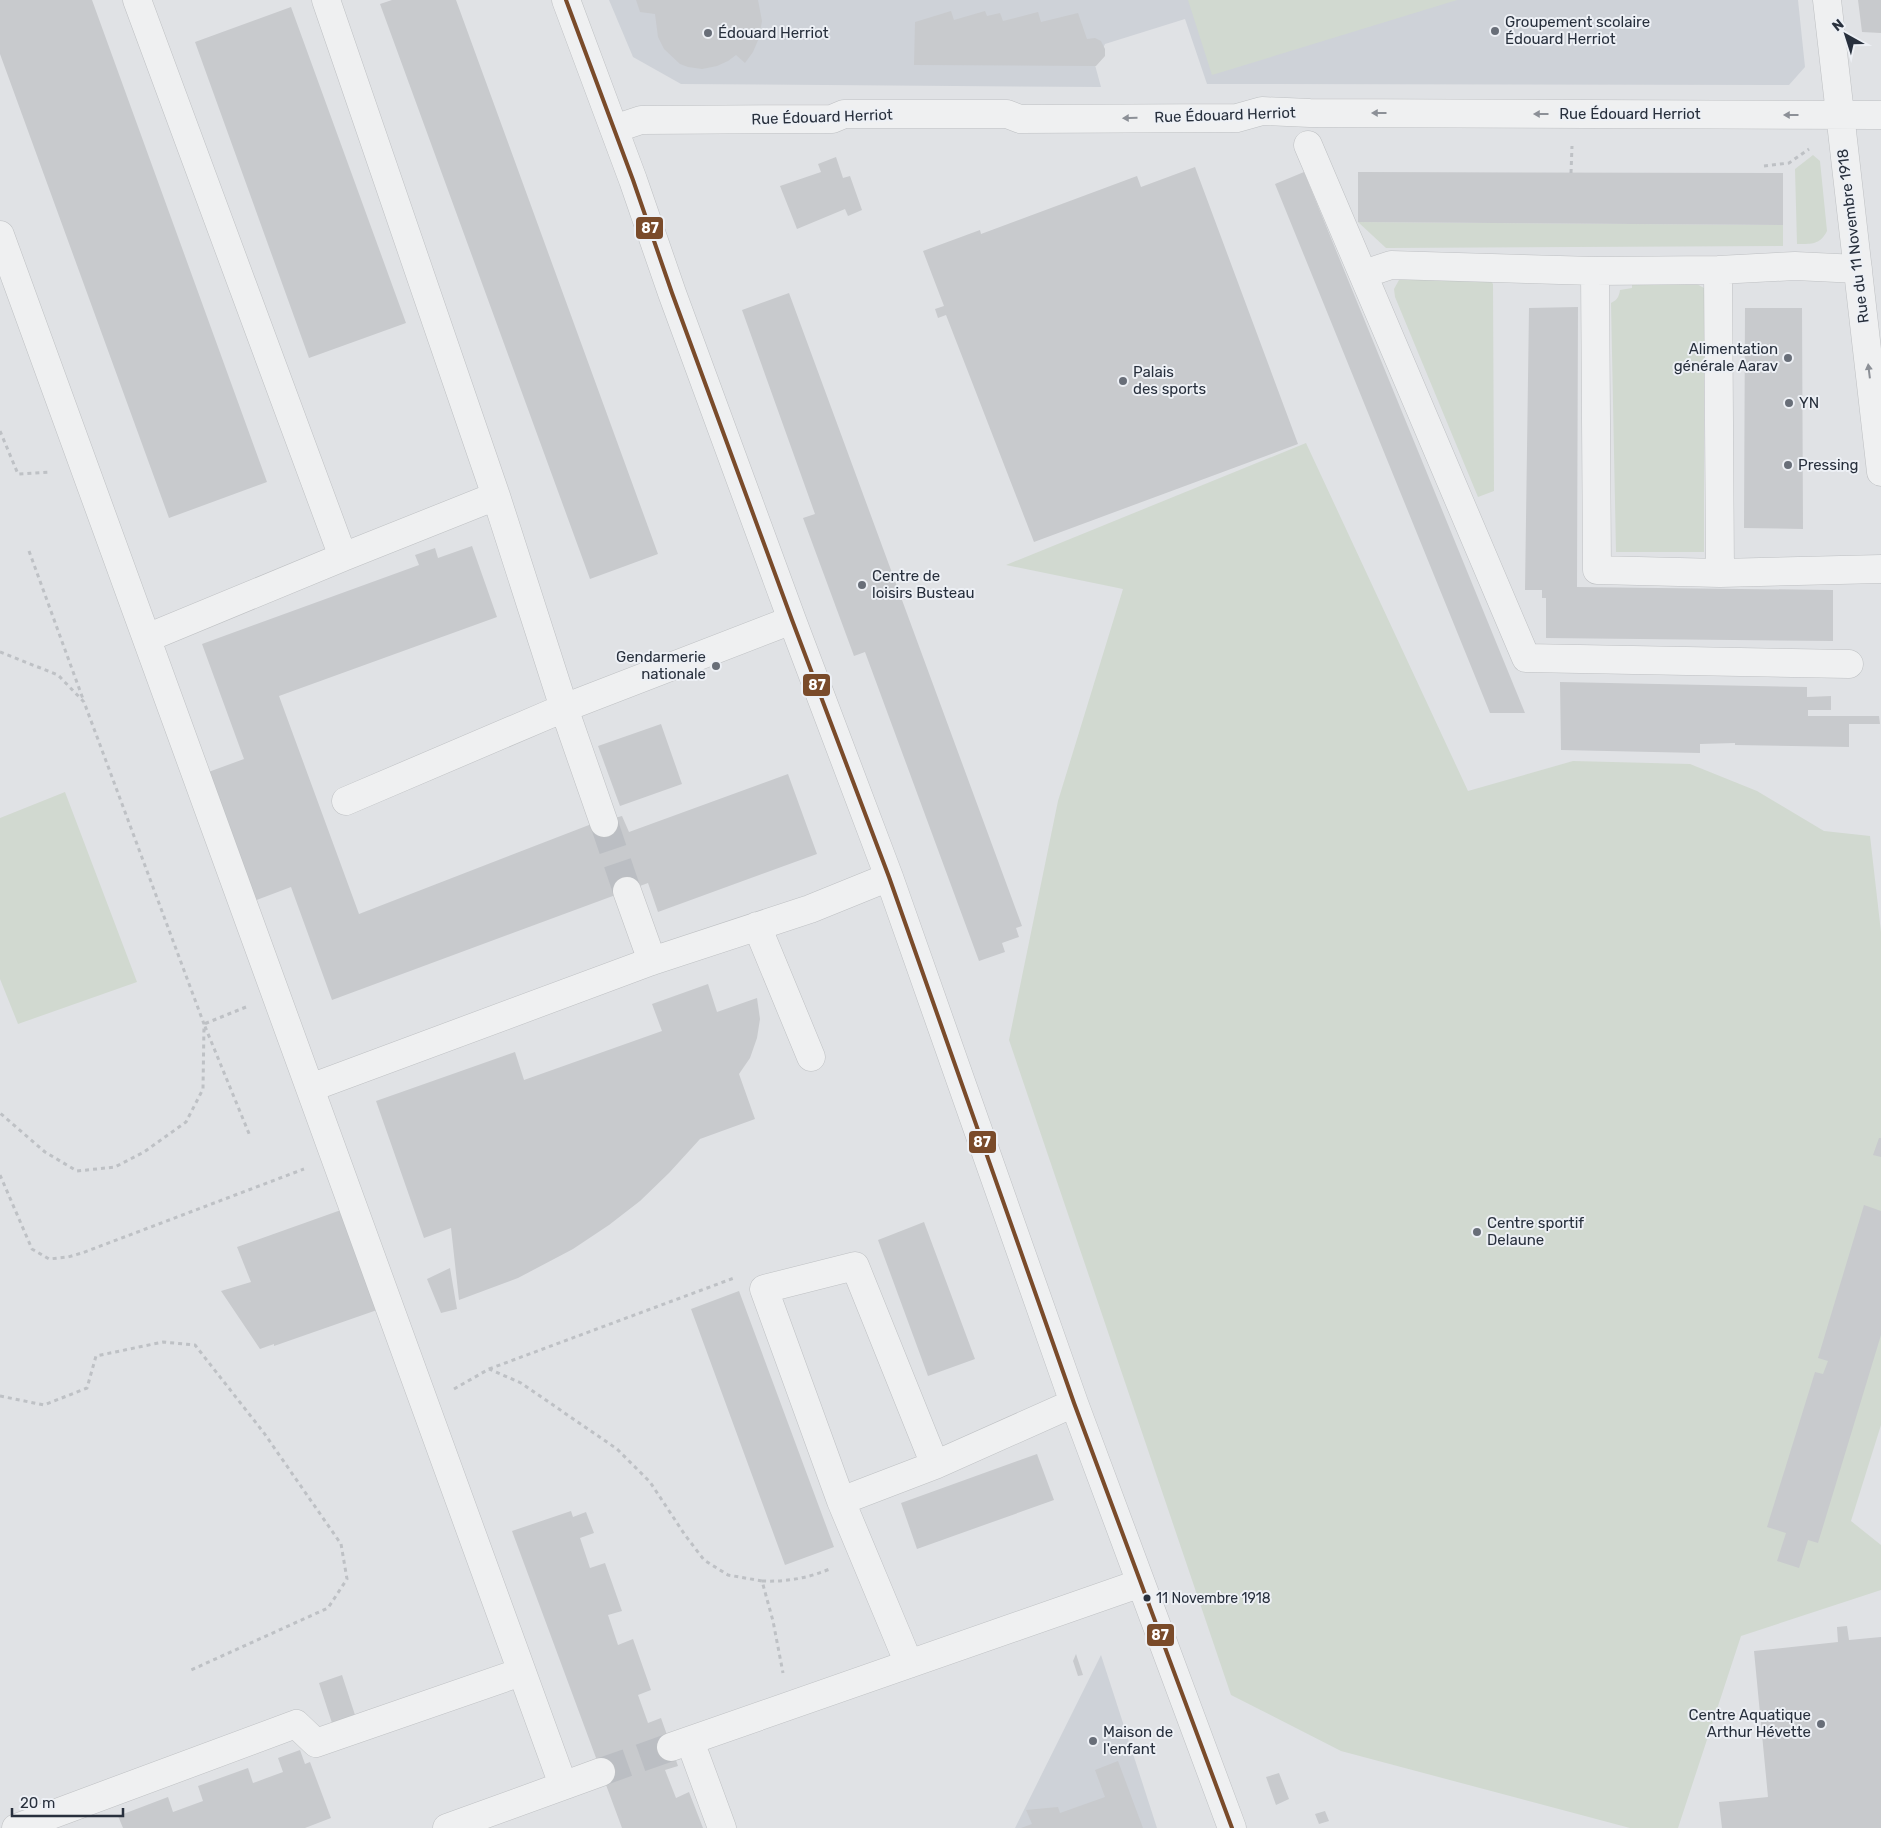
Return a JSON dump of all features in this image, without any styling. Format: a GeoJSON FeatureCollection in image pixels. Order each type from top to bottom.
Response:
{"type":"FeatureCollection","features":[{"type":"Feature","properties":{"kind":"street"},"geometry":{"type":"LineString","coordinates":[[137,0],[343,557]]}},
{"type":"Feature","properties":{"kind":"street"},"geometry":{"type":"LineString","coordinates":[[326,0],[496,496],[564,708],[604,823]]}},
{"type":"Feature","properties":{"kind":"street"},"geometry":{"type":"LineString","coordinates":[[566,0],[792,620],[889,876],[1074,1403],[1232,1828]]}},
{"type":"Feature","properties":{"kind":"street","name":"Rue du 11 Novembre 1918"},"geometry":{"type":"LineString","coordinates":[[1826,0],[1881,472]]}},
{"type":"Feature","properties":{"kind":"street","name":"Rue Édouard Herriot"},"geometry":{"type":"LineString","coordinates":[[614,129],[641,120],[832,119],[844,114],[1007,114],[1020,119],[1237,118],[1262,110],[1310,113],[1881,115]]}},
{"type":"Feature","properties":{"kind":"street"},"geometry":{"type":"LineString","coordinates":[[1308,145],[1526,658],[1848,664]]}},
{"type":"Feature","properties":{"kind":"street"},"geometry":{"type":"LineString","coordinates":[[0,235],[562,1785]]}},
{"type":"Feature","properties":{"kind":"street"},"geometry":{"type":"LineString","coordinates":[[1364,274],[1391,265],[1595,271],[1718,270],[1796,266],[1858,269]]}},
{"type":"Feature","properties":{"kind":"street"},"geometry":{"type":"LineString","coordinates":[[1718,270],[1720,573]]}},
{"type":"Feature","properties":{"kind":"street"},"geometry":{"type":"LineString","coordinates":[[1595,271],[1597,570],[1720,573],[1881,569]]}},
{"type":"Feature","properties":{"kind":"street"},"geometry":{"type":"LineString","coordinates":[[147,638],[496,496]]}},
{"type":"Feature","properties":{"kind":"street"},"geometry":{"type":"LineString","coordinates":[[346,801],[564,708],[792,620]]}},
{"type":"Feature","properties":{"kind":"street"},"geometry":{"type":"LineString","coordinates":[[310,1088],[652,961],[810,909],[889,876]]}},
{"type":"Feature","properties":{"kind":"street"},"geometry":{"type":"LineString","coordinates":[[627,891],[652,961]]}},
{"type":"Feature","properties":{"kind":"street"},"geometry":{"type":"LineString","coordinates":[[757,926],[811,1057]]}},
{"type":"Feature","properties":{"kind":"street"},"geometry":{"type":"LineString","coordinates":[[909,1664],[841,1501],[764,1289],[855,1266],[935,1464]]}},
{"type":"Feature","properties":{"kind":"street"},"geometry":{"type":"LineString","coordinates":[[841,1501],[935,1464],[1074,1403]]}},
{"type":"Feature","properties":{"kind":"street"},"geometry":{"type":"LineString","coordinates":[[722,1828],[680,1744],[1141,1583]]}},
{"type":"Feature","properties":{"kind":"street"},"geometry":{"type":"LineString","coordinates":[[16,1828],[296,1724],[316,1743],[521,1672]]}},
{"type":"Feature","properties":{"kind":"street"},"geometry":{"type":"LineString","coordinates":[[447,1828],[601,1772]]}},
{"type":"Feature","properties":{"kind":"path"},"geometry":{"type":"LineString","coordinates":[[1571,172],[1572,146]]}},
{"type":"Feature","properties":{"kind":"path"},"geometry":{"type":"LineString","coordinates":[[1764,166],[1789,163],[1808,150]]}},
{"type":"Feature","properties":{"kind":"path"},"geometry":{"type":"LineString","coordinates":[[0,431],[18,474],[86,470]]}},
{"type":"Feature","properties":{"kind":"path"},"geometry":{"type":"LineString","coordinates":[[29,551],[204,1024],[250,1136]]}},
{"type":"Feature","properties":{"kind":"path"},"geometry":{"type":"LineString","coordinates":[[0,652],[58,675],[84,702]]}},
{"type":"Feature","properties":{"kind":"path"},"geometry":{"type":"LineString","coordinates":[[204,1024],[246,1007]]}},
{"type":"Feature","properties":{"kind":"path"},"geometry":{"type":"LineString","coordinates":[[0,1114],[45,1152],[77,1171],[115,1167],[144,1152],[186,1122],[203,1089],[204,1024]]}},
{"type":"Feature","properties":{"kind":"path"},"geometry":{"type":"LineString","coordinates":[[0,1175],[32,1249],[48,1259],[68,1257],[82,1253],[335,1158]]}},
{"type":"Feature","properties":{"kind":"path"},"geometry":{"type":"LineString","coordinates":[[424,1405],[489,1370],[736,1277],[764,1289]]}},
{"type":"Feature","properties":{"kind":"path"},"geometry":{"type":"LineString","coordinates":[[0,1396],[44,1405],[87,1388],[96,1356],[163,1342],[195,1344],[264,1433],[341,1544],[347,1579],[328,1608],[191,1670]]}},
{"type":"Feature","properties":{"kind":"path"},"geometry":{"type":"LineString","coordinates":[[489,1370],[521,1383],[617,1450],[650,1482],[704,1560],[728,1575],[784,1582],[816,1575],[862,1554]]}},
{"type":"Feature","properties":{"kind":"path"},"geometry":{"type":"LineString","coordinates":[[762,1580],[773,1621],[790,1706]]}},
{"type":"Feature","properties":{"kind":"shaded area","name":"Groupement scolaire Édouard Herriot"},"geometry":{"type":"Polygon","coordinates":[[[609,0],[1798,0],[1805,67],[1789,85],[1207,84],[1185,19],[1105,44],[1095,65],[1101,87],[681,84],[633,57],[609,0]]]}},
{"type":"Feature","properties":{"kind":"shaded area"},"geometry":{"type":"Polygon","coordinates":[[[1188,0],[1457,0],[1212,75],[1188,0]]]}},
{"type":"Feature","properties":{"kind":"shaded area"},"geometry":{"type":"Polygon","coordinates":[[[1813,155],[1820,161],[1827,231],[1818,241],[1811,244],[1797,244],[1795,169],[1813,155]]]}},
{"type":"Feature","properties":{"kind":"shaded area"},"geometry":{"type":"Polygon","coordinates":[[[1358,222],[1783,225],[1783,246],[1386,248],[1358,222]]]}},
{"type":"Feature","properties":{"kind":"shaded area"},"geometry":{"type":"Polygon","coordinates":[[[1486,275],[1493,284],[1494,491],[1478,497],[1395,297],[1394,289],[1399,280],[1407,277],[1486,275]]]}},
{"type":"Feature","properties":{"kind":"shaded area"},"geometry":{"type":"Polygon","coordinates":[[[1632,282],[1695,283],[1704,288],[1704,552],[1616,552],[1611,303],[1615,301],[1620,290],[1632,288],[1632,282]]]}},
{"type":"Feature","properties":{"kind":"shaded area","name":"Centre sportif Delaune"},"geometry":{"type":"Polygon","coordinates":[[[1306,443],[1468,791],[1573,761],[1690,764],[1757,791],[1824,831],[1870,836],[1881,932],[1881,1425],[1851,1521],[1881,1545],[1881,1590],[1741,1636],[1678,1828],[1630,1828],[1341,1751],[1231,1695],[1009,1040],[1058,801],[1123,589],[1006,565],[1306,443]]]}},
{"type":"Feature","properties":{"kind":"shaded area"},"geometry":{"type":"Polygon","coordinates":[[[65,792],[137,982],[18,1024],[0,979],[0,818],[65,792]]]}},
{"type":"Feature","properties":{"kind":"shaded area","name":"Maison de l'enfant"},"geometry":{"type":"Polygon","coordinates":[[[1101,1655],[1157,1828],[1015,1828],[1101,1655]]]}},
{"type":"Feature","properties":{"kind":"building"},"geometry":{"type":"Polygon","coordinates":[[[0,0],[92,0],[267,482],[169,518],[0,54],[0,0]]]}},
{"type":"Feature","properties":{"kind":"building"},"geometry":{"type":"Polygon","coordinates":[[[392,0],[456,0],[658,554],[590,579],[380,4],[392,0]]]}},
{"type":"Feature","properties":{"kind":"building","name":"Édouard Herriot"},"geometry":{"type":"Polygon","coordinates":[[[636,0],[758,0],[762,21],[759,38],[753,52],[745,63],[736,55],[717,66],[702,69],[688,67],[680,64],[664,49],[658,37],[655,14],[640,12],[636,0]]]}},
{"type":"Feature","properties":{"kind":"building"},"geometry":{"type":"Polygon","coordinates":[[[1858,0],[1881,0],[1881,33],[1862,32],[1858,0]]]}},
{"type":"Feature","properties":{"kind":"building"},"geometry":{"type":"Polygon","coordinates":[[[291,7],[406,323],[309,358],[195,42],[291,7]]]}},
{"type":"Feature","properties":{"kind":"building"},"geometry":{"type":"Polygon","coordinates":[[[951,11],[954,20],[985,11],[987,16],[1000,13],[1003,21],[1038,12],[1041,22],[1078,13],[1087,39],[1095,38],[1101,41],[1105,49],[1105,56],[1096,66],[914,65],[915,22],[951,11]]]}},
{"type":"Feature","properties":{"kind":"building"},"geometry":{"type":"Polygon","coordinates":[[[836,157],[843,178],[850,176],[862,210],[848,216],[845,209],[797,229],[780,186],[821,172],[818,164],[836,157]]]}},
{"type":"Feature","properties":{"kind":"building","name":"Palais des sports"},"geometry":{"type":"Polygon","coordinates":[[[1195,167],[1298,444],[1034,542],[946,315],[938,318],[935,309],[944,306],[923,251],[980,230],[981,234],[1137,176],[1141,187],[1195,167]]]}},
{"type":"Feature","properties":{"kind":"building"},"geometry":{"type":"Polygon","coordinates":[[[1304,172],[1525,713],[1490,713],[1275,184],[1304,172]]]}},
{"type":"Feature","properties":{"kind":"building"},"geometry":{"type":"Polygon","coordinates":[[[1358,172],[1783,173],[1783,225],[1358,222],[1358,172]]]}},
{"type":"Feature","properties":{"kind":"building","name":"Centre de loisirs Busteau"},"geometry":{"type":"Polygon","coordinates":[[[789,293],[1022,926],[1016,928],[1019,937],[1002,943],[1005,952],[979,961],[865,652],[854,656],[803,518],[815,514],[742,310],[789,293]]]}},
{"type":"Feature","properties":{"kind":"building"},"geometry":{"type":"Polygon","coordinates":[[[1578,307],[1577,587],[1833,590],[1833,641],[1546,638],[1546,598],[1542,598],[1542,590],[1525,590],[1529,308],[1578,307]]]}},
{"type":"Feature","properties":{"kind":"building"},"geometry":{"type":"Polygon","coordinates":[[[1745,308],[1802,308],[1803,529],[1744,528],[1745,308]]]}},
{"type":"Feature","properties":{"kind":"building"},"geometry":{"type":"Polygon","coordinates":[[[472,546],[497,617],[279,696],[359,914],[589,825],[622,816],[629,832],[788,774],[817,854],[658,912],[648,883],[332,1000],[291,887],[249,903],[203,774],[244,759],[202,644],[419,565],[415,555],[435,548],[438,558],[472,546]]]}},
{"type":"Feature","properties":{"kind":"building"},"geometry":{"type":"Polygon","coordinates":[[[1560,682],[1807,687],[1807,697],[1831,696],[1831,710],[1808,710],[1808,716],[1879,716],[1880,724],[1849,724],[1849,747],[1735,745],[1735,743],[1700,744],[1700,753],[1561,750],[1560,682]]]}},
{"type":"Feature","properties":{"kind":"building"},"geometry":{"type":"Polygon","coordinates":[[[661,724],[682,784],[620,806],[598,746],[661,724]]]}},
{"type":"Feature","properties":{"kind":"building"},"geometry":{"type":"Polygon","coordinates":[[[708,984],[717,1012],[757,998],[760,1019],[757,1038],[750,1058],[739,1074],[755,1119],[700,1139],[640,1201],[573,1249],[518,1278],[459,1300],[451,1228],[424,1238],[376,1101],[515,1052],[524,1080],[662,1031],[652,1004],[708,984]]]}},
{"type":"Feature","properties":{"kind":"building"},"geometry":{"type":"Polygon","coordinates":[[[1879,1138],[1881,1138],[1881,1157],[1873,1155],[1879,1138]]]}},
{"type":"Feature","properties":{"kind":"building"},"geometry":{"type":"Polygon","coordinates":[[[1864,1205],[1881,1211],[1881,1335],[1818,1543],[1808,1540],[1799,1568],[1777,1561],[1786,1533],[1767,1527],[1815,1372],[1823,1374],[1828,1361],[1818,1358],[1864,1205]]]}},
{"type":"Feature","properties":{"kind":"building"},"geometry":{"type":"Polygon","coordinates":[[[341,1210],[377,1310],[274,1346],[274,1344],[260,1349],[221,1291],[251,1282],[237,1247],[341,1210]]]}},
{"type":"Feature","properties":{"kind":"building"},"geometry":{"type":"Polygon","coordinates":[[[924,1222],[975,1359],[928,1376],[878,1240],[924,1222]]]}},
{"type":"Feature","properties":{"kind":"building"},"geometry":{"type":"Polygon","coordinates":[[[450,1268],[457,1309],[441,1313],[427,1279],[450,1268]]]}},
{"type":"Feature","properties":{"kind":"building"},"geometry":{"type":"Polygon","coordinates":[[[739,1291],[834,1547],[785,1565],[691,1309],[739,1291]]]}},
{"type":"Feature","properties":{"kind":"building"},"geometry":{"type":"Polygon","coordinates":[[[1037,1454],[1054,1500],[917,1549],[901,1503],[1037,1454]]]}},
{"type":"Feature","properties":{"kind":"building"},"geometry":{"type":"Polygon","coordinates":[[[571,1511],[573,1517],[586,1512],[594,1533],[580,1538],[590,1568],[605,1563],[622,1611],[608,1615],[618,1645],[633,1639],[651,1690],[638,1695],[648,1723],[661,1718],[678,1766],[665,1770],[676,1798],[689,1792],[703,1828],[622,1828],[512,1531],[571,1511]]]}},
{"type":"Feature","properties":{"kind":"building","name":"Centre Aquatique Arthur Hévette"},"geometry":{"type":"Polygon","coordinates":[[[1847,1626],[1849,1640],[1881,1637],[1881,1828],[1722,1828],[1719,1802],[1768,1797],[1754,1651],[1838,1642],[1837,1627],[1847,1626]]]}},
{"type":"Feature","properties":{"kind":"building"},"geometry":{"type":"Polygon","coordinates":[[[1076,1654],[1083,1675],[1078,1676],[1073,1661],[1076,1654]]]}},
{"type":"Feature","properties":{"kind":"building"},"geometry":{"type":"Polygon","coordinates":[[[342,1675],[355,1715],[332,1723],[319,1683],[342,1675]]]}},
{"type":"Feature","properties":{"kind":"building"},"geometry":{"type":"Polygon","coordinates":[[[300,1750],[305,1764],[310,1762],[331,1818],[305,1828],[123,1828],[118,1816],[168,1797],[173,1812],[203,1801],[198,1786],[248,1768],[253,1783],[283,1772],[278,1758],[300,1750]]]}},
{"type":"Feature","properties":{"kind":"building"},"geometry":{"type":"Polygon","coordinates":[[[1118,1761],[1143,1828],[1021,1828],[1032,1824],[1026,1810],[1058,1807],[1060,1813],[1105,1797],[1095,1770],[1118,1761]]]}},
{"type":"Feature","properties":{"kind":"building"},"geometry":{"type":"Polygon","coordinates":[[[1279,1773],[1289,1799],[1276,1805],[1266,1777],[1279,1773]]]}},
{"type":"Feature","properties":{"kind":"building"},"geometry":{"type":"Polygon","coordinates":[[[1325,1811],[1329,1821],[1319,1824],[1315,1814],[1325,1811]]]}},
{"type":"Feature","properties":{"kind":"tunnel"},"geometry":{"type":"LineString","coordinates":[[604,823],[627,891]]}},
{"type":"Feature","properties":{"kind":"tunnel"},"geometry":{"type":"LineString","coordinates":[[601,1772],[671,1747]]}},
{"type":"Feature","properties":{"kind":"transit line","name":"87"},"geometry":{"type":"LineString","coordinates":[[566,0],[792,620],[889,877],[1074,1403],[1232,1828]]}},
{"type":"Feature","properties":{"kind":"place","name":"Groupement scolaire Édouard Herriot"},"geometry":{"type":"Point","coordinates":[1495,31]}},
{"type":"Feature","properties":{"kind":"place","name":"Édouard Herriot"},"geometry":{"type":"Point","coordinates":[708,33]}},
{"type":"Feature","properties":{"kind":"place","name":"Alimentation générale Aarav"},"geometry":{"type":"Point","coordinates":[1788,358]}},
{"type":"Feature","properties":{"kind":"place","name":"Palais des sports"},"geometry":{"type":"Point","coordinates":[1123,381]}},
{"type":"Feature","properties":{"kind":"place","name":"YN"},"geometry":{"type":"Point","coordinates":[1789,403]}},
{"type":"Feature","properties":{"kind":"place","name":"Pressing"},"geometry":{"type":"Point","coordinates":[1788,465]}},
{"type":"Feature","properties":{"kind":"place","name":"Centre de loisirs Busteau"},"geometry":{"type":"Point","coordinates":[862,585]}},
{"type":"Feature","properties":{"kind":"place","name":"Gendarmerie nationale"},"geometry":{"type":"Point","coordinates":[716,666]}},
{"type":"Feature","properties":{"kind":"place","name":"Centre sportif Delaune"},"geometry":{"type":"Point","coordinates":[1477,1232]}},
{"type":"Feature","properties":{"kind":"place","name":"11 Novembre 1918"},"geometry":{"type":"Point","coordinates":[1147,1598]}},
{"type":"Feature","properties":{"kind":"place","name":"Centre Aquatique Arthur Hévette"},"geometry":{"type":"Point","coordinates":[1821,1724]}},
{"type":"Feature","properties":{"kind":"place","name":"Maison de l'enfant"},"geometry":{"type":"Point","coordinates":[1093,1741]}}]}
